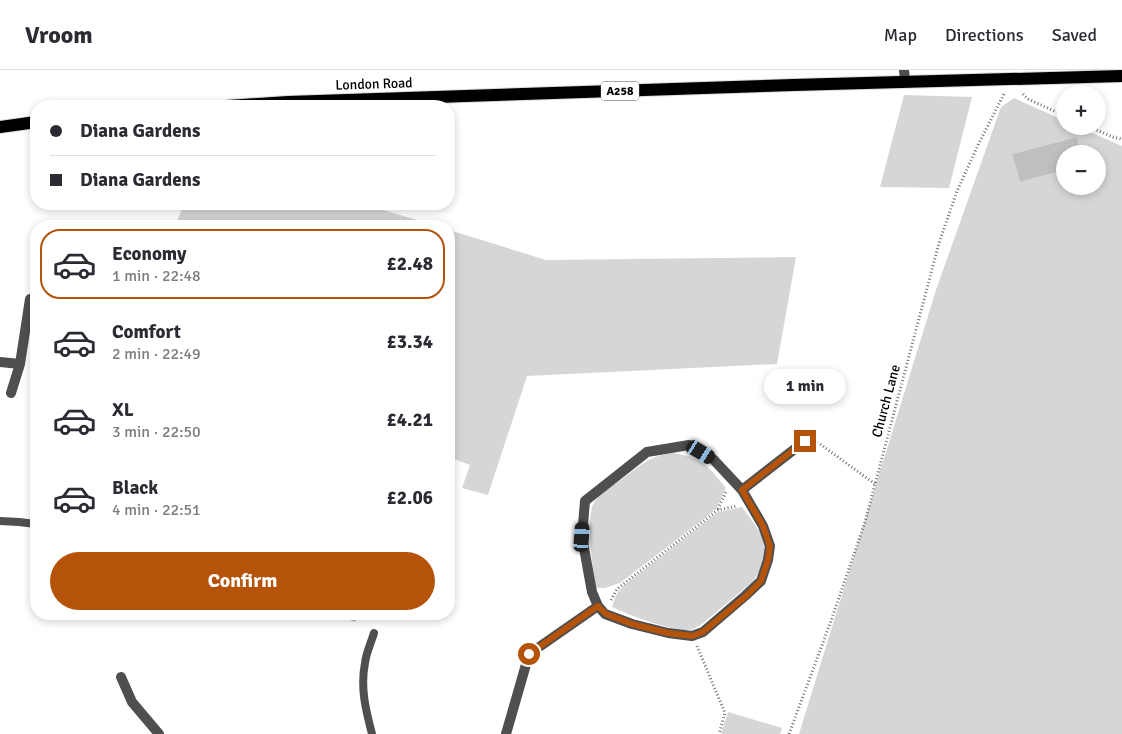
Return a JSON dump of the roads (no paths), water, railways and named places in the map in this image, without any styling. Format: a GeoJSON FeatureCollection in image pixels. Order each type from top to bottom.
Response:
{"type":"FeatureCollection","features":[{"type":"Feature","properties":{"kind":"main road","name":"London Road"},"geometry":{"type":"LineString","coordinates":[[354,100],[904,76],[1012,78],[1122,76]]}},
{"type":"Feature","properties":{"kind":"main road"},"geometry":{"type":"LineString","coordinates":[[0,127],[30,123]]}},
{"type":"Feature","properties":{"kind":"street"},"geometry":{"type":"LineString","coordinates":[[11,393],[20,364],[30,299]]}},
{"type":"Feature","properties":{"kind":"street"},"geometry":{"type":"LineString","coordinates":[[0,362],[20,364]]}},
{"type":"Feature","properties":{"kind":"street"},"geometry":{"type":"LineString","coordinates":[[742,490],[805,441]]}},
{"type":"Feature","properties":{"kind":"street"},"geometry":{"type":"LineString","coordinates":[[689,444],[713,459],[742,490],[765,532],[770,546],[768,560],[761,581],[703,632],[692,636],[668,633],[632,624],[606,614],[598,606],[592,592],[582,537],[584,501],[647,452],[689,444]]}},
{"type":"Feature","properties":{"kind":"street"},"geometry":{"type":"LineString","coordinates":[[506,734],[529,654],[598,606]]}},
{"type":"Feature","properties":{"kind":"street"},"geometry":{"type":"LineString","coordinates":[[121,677],[132,702],[159,734]]}},
{"type":"Feature","properties":{"kind":"lane"},"geometry":{"type":"LineString","coordinates":[[0,521],[30,523]]}},
{"type":"Feature","properties":{"kind":"lane"},"geometry":{"type":"LineString","coordinates":[[372,734],[365,708],[363,688],[365,664],[374,633]]}}]}
